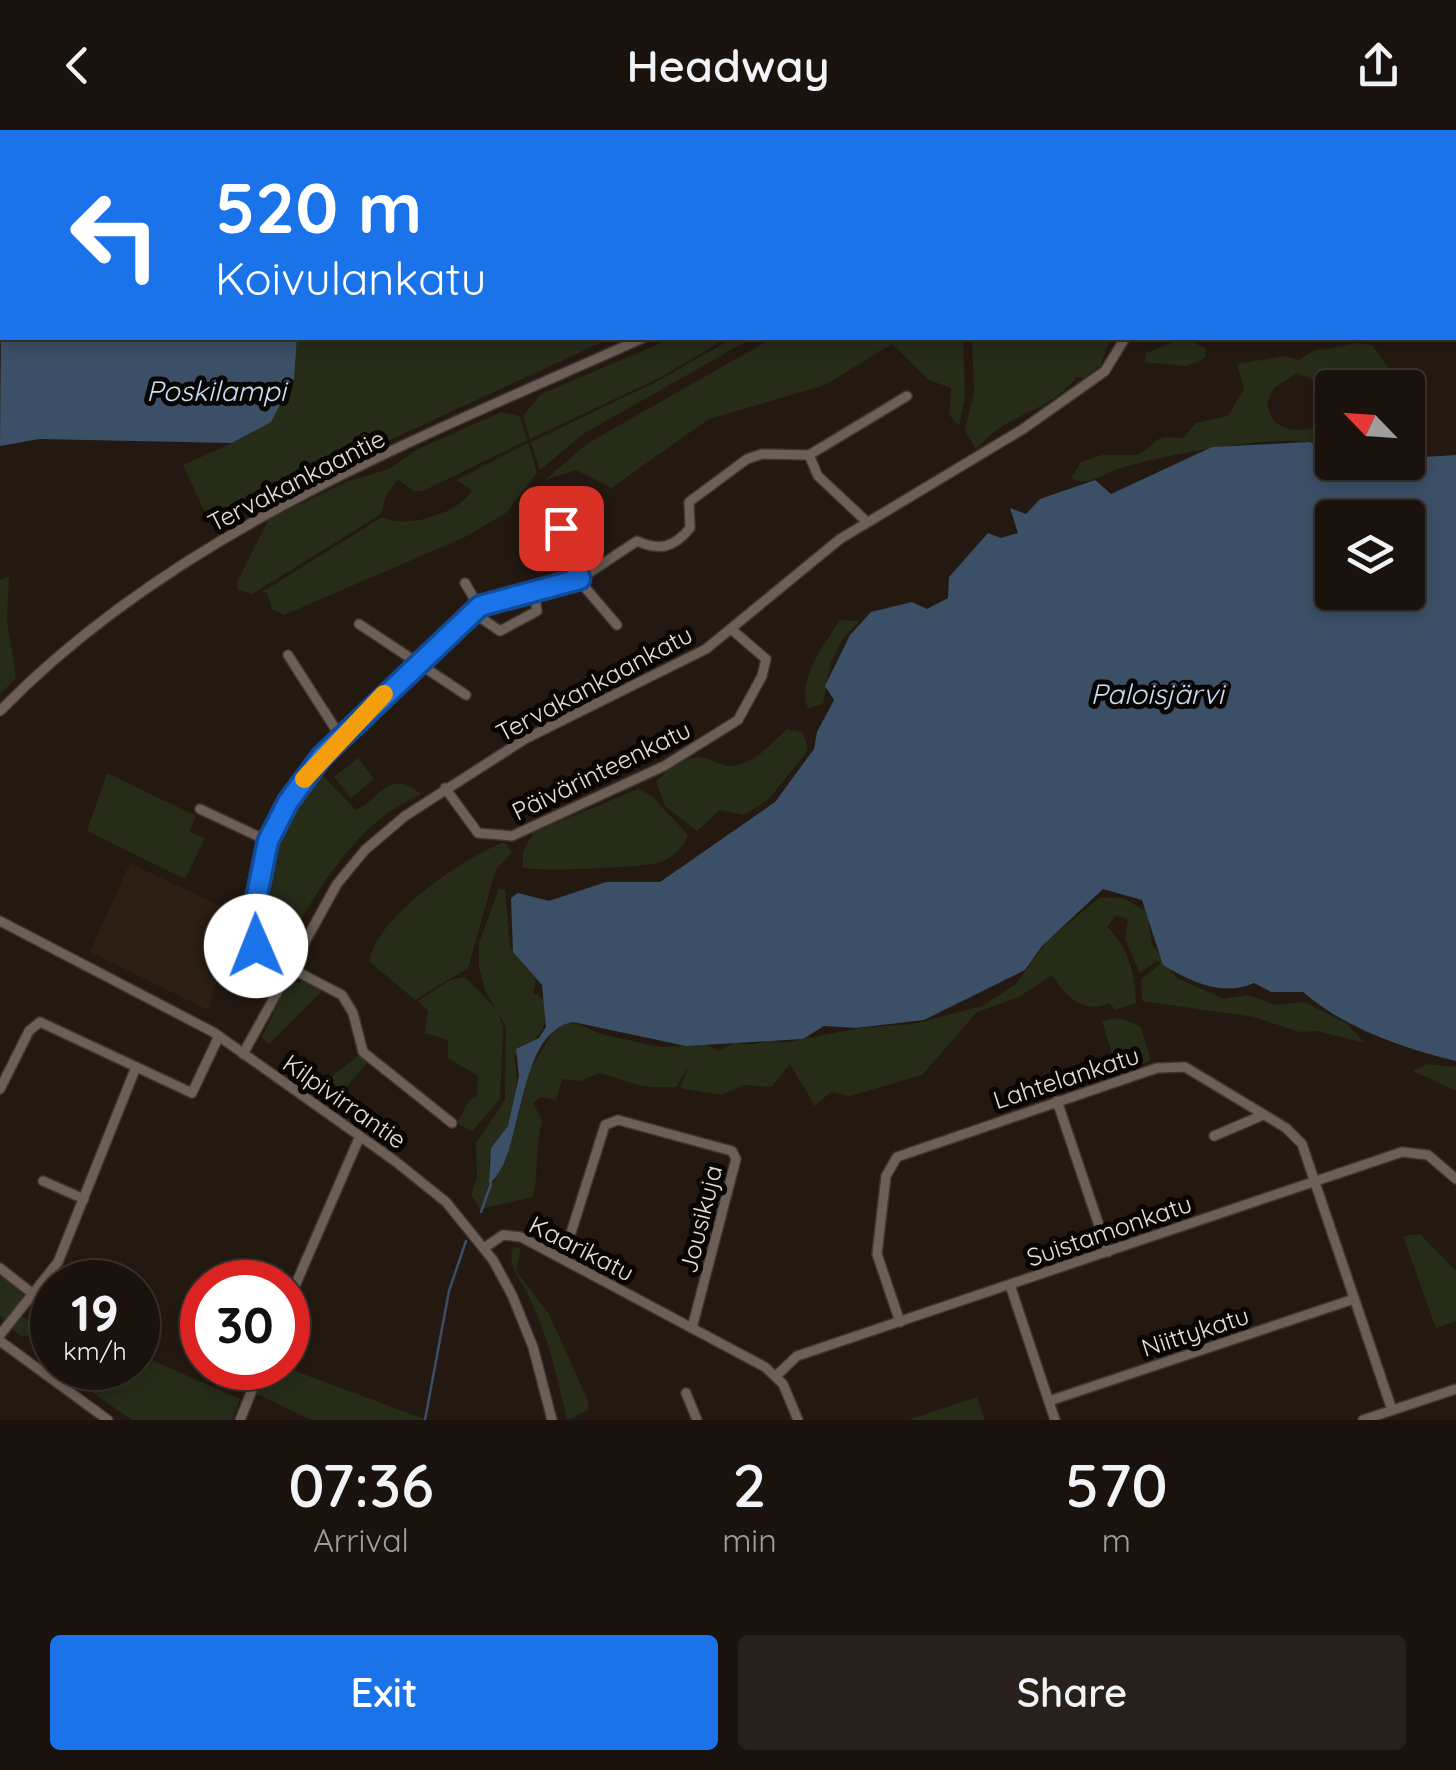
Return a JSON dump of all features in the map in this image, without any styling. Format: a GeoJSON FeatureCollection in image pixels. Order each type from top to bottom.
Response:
{"type":"FeatureCollection","features":[{"type":"Feature","properties":{"kind":"street","name":"Tervakankaantie"},"geometry":{"type":"LineString","coordinates":[[0,711],[80,634],[236,531],[639,340]]}},
{"type":"Feature","properties":{"kind":"street","name":"Tervakankaankatu"},"geometry":{"type":"LineString","coordinates":[[243,1054],[313,919],[350,866],[445,788],[525,739],[690,658],[731,629],[815,557],[1023,429],[1105,371],[1124,340]]}},
{"type":"Feature","properties":{"kind":"street"},"geometry":{"type":"LineString","coordinates":[[452,1123],[363,1052],[353,1013],[342,995],[262,952],[250,938],[268,841],[302,781],[340,736],[476,609],[580,579],[637,541],[660,549],[685,534],[692,520],[689,502],[747,459],[809,455],[906,396]]}},
{"type":"Feature","properties":{"kind":"street"},"geometry":{"type":"LineString","coordinates":[[809,455],[818,476],[867,522]]}},
{"type":"Feature","properties":{"kind":"street"},"geometry":{"type":"LineString","coordinates":[[561,528],[580,579],[617,625]]}},
{"type":"Feature","properties":{"kind":"street"},"geometry":{"type":"LineString","coordinates":[[465,582],[476,609],[491,629],[500,631],[537,611],[534,591]]}},
{"type":"Feature","properties":{"kind":"street"},"geometry":{"type":"LineString","coordinates":[[360,624],[466,695]]}},
{"type":"Feature","properties":{"kind":"street","name":"Päivärinteenkatu"},"geometry":{"type":"LineString","coordinates":[[445,788],[478,833],[512,836],[664,766],[732,724],[747,707],[766,659],[731,629]]}},
{"type":"Feature","properties":{"kind":"street"},"geometry":{"type":"LineString","coordinates":[[288,655],[340,736]]}},
{"type":"Feature","properties":{"kind":"street"},"geometry":{"type":"LineString","coordinates":[[200,809],[268,841]]}},
{"type":"Feature","properties":{"kind":"street","name":"Kilpivirrantie"},"geometry":{"type":"LineString","coordinates":[[0,922],[170,1006],[219,1036],[446,1202],[484,1248],[527,1328],[552,1420]]}},
{"type":"Feature","properties":{"kind":"street"},"geometry":{"type":"LineString","coordinates":[[0,1089],[29,1032],[40,1022],[192,1093],[219,1036]]}},
{"type":"Feature","properties":{"kind":"street","name":"Lahtelankatu"},"geometry":{"type":"LineString","coordinates":[[900,1322],[877,1254],[886,1176],[893,1160],[909,1150],[1176,1065],[1296,1137],[1316,1182],[1392,1410]]}},
{"type":"Feature","properties":{"kind":"street"},"geometry":{"type":"LineString","coordinates":[[59,1260],[136,1067]]}},
{"type":"Feature","properties":{"kind":"street"},"geometry":{"type":"LineString","coordinates":[[1058,1100],[1108,1252]]}},
{"type":"Feature","properties":{"kind":"street"},"geometry":{"type":"LineString","coordinates":[[1214,1136],[1263,1114]]}},
{"type":"Feature","properties":{"kind":"street","name":"Jousikuja"},"geometry":{"type":"LineString","coordinates":[[563,1258],[605,1125],[618,1120],[732,1150],[736,1159],[692,1328]]}},
{"type":"Feature","properties":{"kind":"street"},"geometry":{"type":"LineString","coordinates":[[306,1260],[360,1136]]}},
{"type":"Feature","properties":{"kind":"street","name":"Suistamonkatu"},"geometry":{"type":"LineString","coordinates":[[776,1376],[792,1358],[1412,1150],[1428,1155],[1456,1179]]}},
{"type":"Feature","properties":{"kind":"street"},"geometry":{"type":"LineString","coordinates":[[43,1181],[84,1199]]}},
{"type":"Feature","properties":{"kind":"street","name":"Kaarikatu"},"geometry":{"type":"LineString","coordinates":[[484,1248],[503,1235],[516,1235],[776,1376]]}},
{"type":"Feature","properties":{"kind":"street"},"geometry":{"type":"LineString","coordinates":[[0,1268],[30,1292]]}},
{"type":"Feature","properties":{"kind":"street"},"geometry":{"type":"LineString","coordinates":[[1010,1285],[1055,1420]]}},
{"type":"Feature","properties":{"kind":"street"},"geometry":{"type":"LineString","coordinates":[[30,1298],[0,1338],[108,1420]]}},
{"type":"Feature","properties":{"kind":"street","name":"Niittykatu"},"geometry":{"type":"LineString","coordinates":[[1049,1400],[1354,1299]]}},
{"type":"Feature","properties":{"kind":"street"},"geometry":{"type":"LineString","coordinates":[[776,1376],[798,1420]]}},
{"type":"Feature","properties":{"kind":"street"},"geometry":{"type":"LineString","coordinates":[[1363,1420],[1456,1389]]}},
{"type":"Feature","properties":{"kind":"street"},"geometry":{"type":"LineString","coordinates":[[240,1420],[253,1390]]}},
{"type":"Feature","properties":{"kind":"street"},"geometry":{"type":"LineString","coordinates":[[686,1393],[698,1420]]}},
{"type":"Feature","properties":{"kind":"shaded area"},"geometry":{"type":"Polygon","coordinates":[[[130,863],[239,915],[208,1010],[90,952],[130,863]]]}},
{"type":"Feature","properties":{"kind":"green space"},"geometry":{"type":"Polygon","coordinates":[[[297,340],[607,340],[210,523],[183,465],[231,444],[266,422],[287,390],[297,340]]]}},
{"type":"Feature","properties":{"kind":"green space"},"geometry":{"type":"Polygon","coordinates":[[[668,340],[724,340],[659,378],[530,439],[523,416],[541,394],[668,340]]]}},
{"type":"Feature","properties":{"kind":"green space"},"geometry":{"type":"Polygon","coordinates":[[[730,340],[748,340],[583,434],[540,470],[531,442],[660,380],[730,340]]]}},
{"type":"Feature","properties":{"kind":"green space"},"geometry":{"type":"Polygon","coordinates":[[[769,340],[963,340],[965,395],[959,426],[949,415],[951,388],[929,380],[892,344],[825,385],[709,419],[611,488],[576,470],[545,480],[588,443],[769,340]]]}},
{"type":"Feature","properties":{"kind":"green space"},"geometry":{"type":"Polygon","coordinates":[[[972,340],[1110,340],[1100,366],[1084,378],[1076,377],[1051,400],[997,429],[976,449],[965,430],[974,392],[972,340]]]}},
{"type":"Feature","properties":{"kind":"green space"},"geometry":{"type":"Polygon","coordinates":[[[1188,340],[1205,348],[1205,358],[1187,366],[1145,362],[1146,353],[1188,340]]]}},
{"type":"Feature","properties":{"kind":"green space"},"geometry":{"type":"Polygon","coordinates":[[[1358,343],[1372,345],[1389,369],[1315,370],[1315,381],[1297,373],[1274,388],[1267,402],[1275,422],[1292,430],[1315,428],[1315,443],[1290,441],[1229,446],[1121,468],[1089,481],[1071,478],[1081,462],[1102,455],[1137,455],[1160,438],[1183,438],[1196,423],[1228,416],[1244,389],[1237,364],[1284,356],[1299,360],[1313,351],[1358,343]]]}},
{"type":"Feature","properties":{"kind":"green space"},"geometry":{"type":"Polygon","coordinates":[[[501,412],[520,416],[527,440],[423,491],[413,491],[398,479],[386,496],[381,514],[252,594],[238,590],[237,582],[269,519],[346,482],[389,469],[416,450],[501,412]]]}},
{"type":"Feature","properties":{"kind":"green space"},"geometry":{"type":"Polygon","coordinates":[[[528,443],[537,473],[506,513],[465,537],[284,615],[272,609],[267,593],[262,592],[382,517],[404,522],[431,517],[456,506],[472,490],[456,480],[528,443]]]}},
{"type":"Feature","properties":{"kind":"green space"},"geometry":{"type":"Polygon","coordinates":[[[9,576],[7,620],[16,678],[0,694],[0,580],[9,576]]]}},
{"type":"Feature","properties":{"kind":"green space"},"geometry":{"type":"Polygon","coordinates":[[[840,620],[860,621],[843,638],[831,662],[823,704],[808,708],[805,697],[809,674],[840,620]]]}},
{"type":"Feature","properties":{"kind":"green space"},"geometry":{"type":"Polygon","coordinates":[[[787,729],[803,732],[808,750],[768,800],[744,815],[720,810],[697,831],[665,806],[656,781],[679,764],[698,757],[726,766],[737,765],[761,753],[787,729]]]}},
{"type":"Feature","properties":{"kind":"green space"},"geometry":{"type":"Polygon","coordinates":[[[358,758],[374,779],[351,798],[334,777],[358,758]]]}},
{"type":"Feature","properties":{"kind":"green space"},"geometry":{"type":"Polygon","coordinates":[[[319,772],[356,810],[393,784],[410,786],[421,794],[398,806],[358,839],[325,881],[285,948],[272,950],[264,945],[260,925],[266,879],[285,832],[319,772]]]}},
{"type":"Feature","properties":{"kind":"green space"},"geometry":{"type":"Polygon","coordinates":[[[107,773],[196,816],[189,832],[205,838],[185,879],[87,831],[107,773]]]}},
{"type":"Feature","properties":{"kind":"green space"},"geometry":{"type":"Polygon","coordinates":[[[638,789],[652,796],[688,835],[670,857],[652,864],[614,867],[523,867],[523,851],[534,832],[638,789]]]}},
{"type":"Feature","properties":{"kind":"green space"},"geometry":{"type":"Polygon","coordinates":[[[505,842],[512,853],[496,869],[468,968],[415,1000],[370,962],[375,945],[387,927],[424,891],[468,860],[505,842]]]}},
{"type":"Feature","properties":{"kind":"green space"},"geometry":{"type":"Polygon","coordinates":[[[499,889],[505,890],[510,948],[536,979],[533,993],[543,998],[546,1018],[536,1038],[514,1056],[513,1109],[490,1157],[494,1183],[515,1130],[529,1071],[554,1030],[563,1024],[573,1022],[601,1034],[659,1047],[707,1045],[718,1051],[736,1042],[782,1043],[860,1028],[913,1024],[982,1006],[1016,984],[1047,941],[1100,897],[1123,898],[1147,912],[1152,944],[1177,978],[1224,999],[1248,995],[1276,1005],[1304,1002],[1346,1023],[1365,1043],[1316,1031],[1300,1032],[1254,1017],[1142,1001],[1141,980],[1161,963],[1157,961],[1140,973],[1125,939],[1128,920],[1116,915],[1107,927],[1121,943],[1129,962],[1136,1003],[1115,1010],[1110,1003],[1084,1005],[1069,996],[1052,975],[1019,997],[977,1012],[922,1075],[850,1096],[831,1092],[815,1106],[790,1064],[771,1087],[743,1085],[721,1095],[680,1088],[689,1066],[676,1087],[644,1086],[599,1073],[580,1081],[562,1079],[556,1100],[540,1097],[533,1103],[542,1120],[533,1197],[480,1209],[471,1195],[477,1178],[476,1143],[505,1100],[506,1027],[485,990],[479,967],[479,943],[499,889]]]}},
{"type":"Feature","properties":{"kind":"green space"},"geometry":{"type":"Polygon","coordinates":[[[465,977],[497,1010],[503,1027],[500,1099],[472,1131],[457,1123],[469,1101],[477,1096],[478,1076],[448,1058],[448,1040],[425,1033],[428,1011],[418,1001],[450,980],[465,977]]]}},
{"type":"Feature","properties":{"kind":"green space"},"geometry":{"type":"Polygon","coordinates":[[[305,981],[324,989],[269,1044],[262,1037],[287,985],[305,981]]]}},
{"type":"Feature","properties":{"kind":"green space"},"geometry":{"type":"Polygon","coordinates":[[[1119,1018],[1140,1026],[1151,1060],[1119,1076],[1102,1021],[1119,1018]]]}},
{"type":"Feature","properties":{"kind":"green space"},"geometry":{"type":"Polygon","coordinates":[[[359,1055],[367,1063],[334,1101],[320,1086],[359,1055]]]}},
{"type":"Feature","properties":{"kind":"green space"},"geometry":{"type":"Polygon","coordinates":[[[1427,1064],[1456,1067],[1456,1091],[1413,1071],[1427,1064]]]}},
{"type":"Feature","properties":{"kind":"green space"},"geometry":{"type":"Polygon","coordinates":[[[1420,1234],[1456,1271],[1456,1321],[1436,1328],[1403,1236],[1420,1234]]]}},
{"type":"Feature","properties":{"kind":"green space"},"geometry":{"type":"Polygon","coordinates":[[[513,1247],[521,1248],[516,1271],[549,1314],[588,1401],[588,1410],[567,1420],[546,1338],[512,1264],[513,1247]]]}},
{"type":"Feature","properties":{"kind":"green space"},"geometry":{"type":"Polygon","coordinates":[[[0,1274],[24,1295],[7,1320],[0,1316],[0,1274]]]}},
{"type":"Feature","properties":{"kind":"green space"},"geometry":{"type":"Polygon","coordinates":[[[21,1316],[30,1320],[30,1336],[21,1336],[11,1328],[21,1316]]]}},
{"type":"Feature","properties":{"kind":"green space"},"geometry":{"type":"Polygon","coordinates":[[[160,1364],[180,1373],[180,1390],[220,1390],[240,1399],[232,1420],[132,1420],[89,1390],[160,1390],[160,1364]]]}},
{"type":"Feature","properties":{"kind":"green space"},"geometry":{"type":"Polygon","coordinates":[[[310,1377],[427,1420],[312,1420],[257,1394],[259,1390],[310,1390],[310,1377]]]}},
{"type":"Feature","properties":{"kind":"green space"},"geometry":{"type":"Polygon","coordinates":[[[977,1397],[985,1420],[908,1420],[977,1397]]]}},
{"type":"Feature","properties":{"kind":"water","name":"Poskilampi"},"geometry":{"type":"Polygon","coordinates":[[[1,340],[297,340],[294,378],[271,422],[232,443],[39,439],[0,446],[1,340]]]}},
{"type":"Feature","properties":{"kind":"water","name":"Paloisjärvi"},"geometry":{"type":"Polygon","coordinates":[[[1310,442],[1315,444],[1315,480],[1425,480],[1425,457],[1456,455],[1456,1061],[1376,1036],[1338,1017],[1303,992],[1271,992],[1254,983],[1219,988],[1185,977],[1163,965],[1142,900],[1103,889],[1042,946],[1025,970],[924,1020],[856,1028],[824,1026],[803,1039],[686,1046],[573,1022],[554,1031],[540,1048],[530,1070],[509,1148],[501,1169],[489,1184],[491,1148],[508,1126],[519,1076],[516,1049],[539,1038],[546,1027],[542,985],[513,952],[511,898],[518,893],[549,901],[606,882],[660,882],[775,802],[814,749],[817,732],[834,700],[825,686],[850,635],[871,612],[912,602],[927,609],[948,598],[949,577],[988,533],[1001,538],[1018,533],[1010,508],[1026,514],[1040,499],[1095,480],[1111,494],[1212,447],[1310,442]]]}},
{"type":"Feature","properties":{"kind":"waterway"},"geometry":{"type":"LineString","coordinates":[[481,1212],[491,1184]]}},
{"type":"Feature","properties":{"kind":"waterway"},"geometry":{"type":"LineString","coordinates":[[425,1420],[449,1291],[466,1241]]}},
{"type":"Feature","properties":{"kind":"slow traffic"},"geometry":{"type":"LineString","coordinates":[[304,779],[340,736],[384,694]]}},
{"type":"Feature","properties":{"kind":"route"},"geometry":{"type":"LineString","coordinates":[[256,946],[250,929],[268,841],[310,770],[340,736],[480,606],[580,579],[561,528]]}}]}
